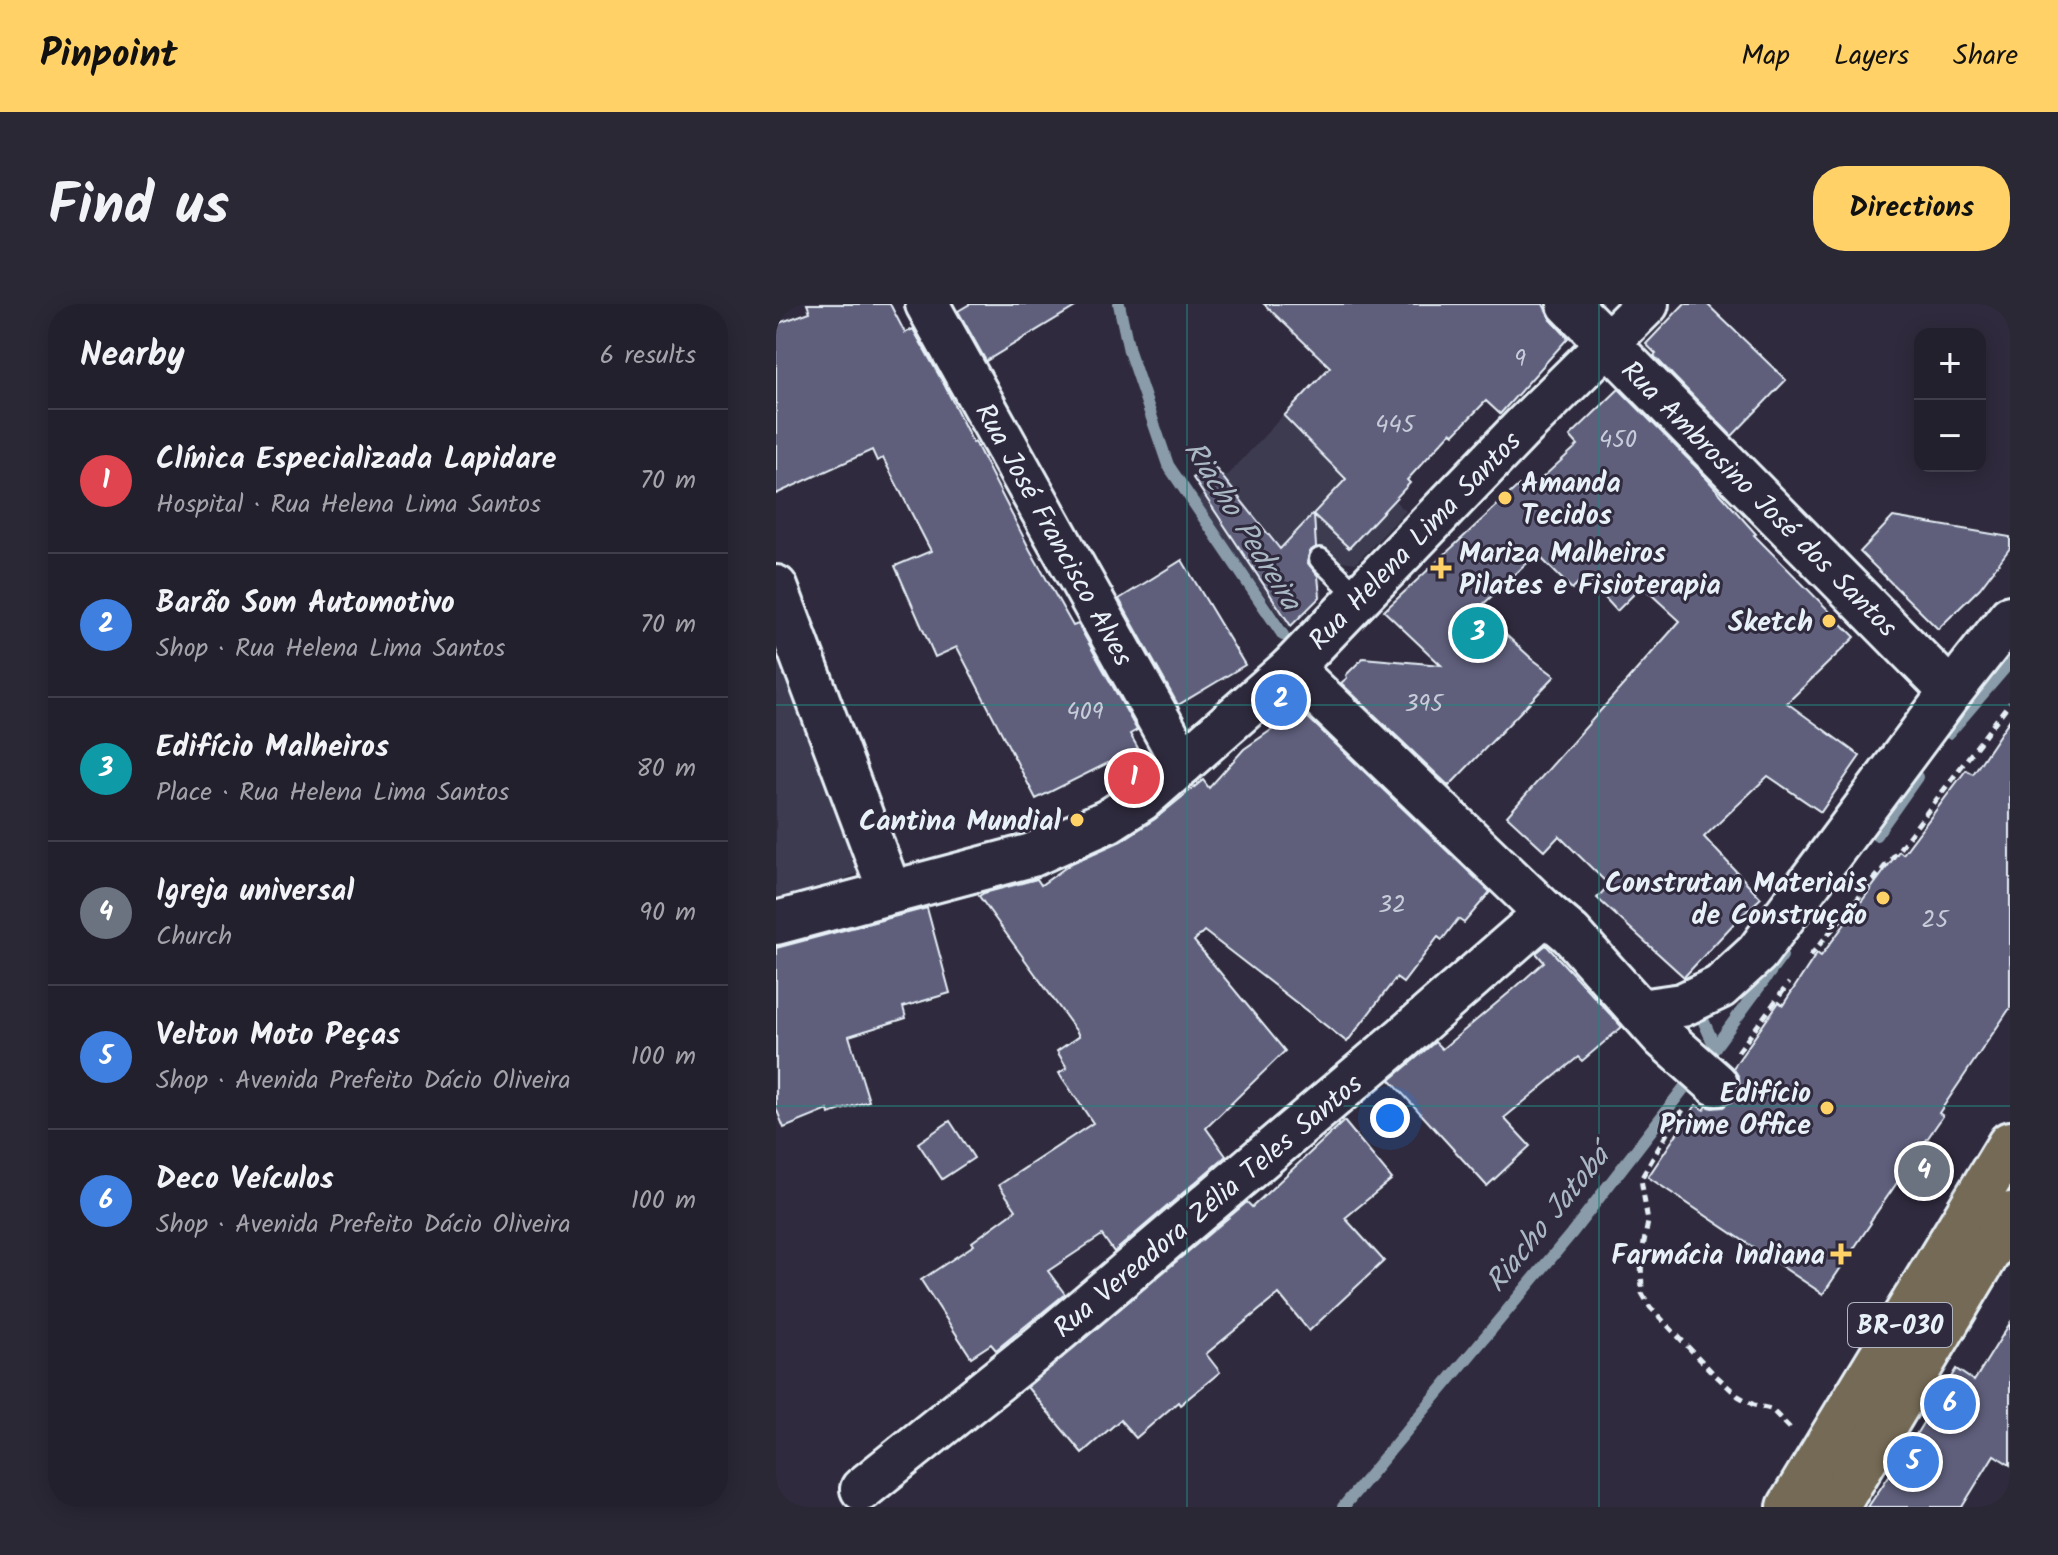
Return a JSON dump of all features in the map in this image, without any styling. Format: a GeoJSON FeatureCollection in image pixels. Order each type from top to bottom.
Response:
{"type":"FeatureCollection","features":[{"type":"Feature","properties":{"kind":"main road","name":"BR-030"},"geometry":{"type":"LineString","coordinates":[[1790,1507],[2010,1144]]}},
{"type":"Feature","properties":{"kind":"main road","name":"BR-030"},"geometry":{"type":"LineString","coordinates":[[1836,1507],[2010,1215]]}},
{"type":"Feature","properties":{"kind":"street","name":"Rua José Francisco Alves"},"geometry":{"type":"LineString","coordinates":[[927,304],[1183,763]]}},
{"type":"Feature","properties":{"kind":"street","name":"Rua Ambrosino José dos Santos"},"geometry":{"type":"LineString","coordinates":[[1569,304],[1951,692]]}},
{"type":"Feature","properties":{"kind":"street","name":"Rua Helena Lima Santos"},"geometry":{"type":"LineString","coordinates":[[776,923],[1032,855],[1108,821],[1142,799],[1291,668],[1647,304]]}},
{"type":"Feature","properties":{"kind":"street"},"geometry":{"type":"LineString","coordinates":[[776,587],[890,892]]}},
{"type":"Feature","properties":{"kind":"street"},"geometry":{"type":"LineString","coordinates":[[1651,1024],[1720,987],[1757,953],[2010,617]]}},
{"type":"Feature","properties":{"kind":"street"},"geometry":{"type":"LineString","coordinates":[[1291,668],[1571,934],[1651,1024],[1716,1084]]}},
{"type":"Feature","properties":{"kind":"street","name":"Rua Vereadora Zélia Teles Santos"},"geometry":{"type":"LineString","coordinates":[[862,1489],[1038,1348],[1546,913]]}},
{"type":"Feature","properties":{"kind":"lane"},"geometry":{"type":"LineString","coordinates":[[1320,559],[1359,597]]}},
{"type":"Feature","properties":{"kind":"path"},"geometry":{"type":"LineString","coordinates":[[1801,967],[1897,852],[2010,702]]}},
{"type":"Feature","properties":{"kind":"path"},"geometry":{"type":"LineString","coordinates":[[1791,980],[1716,1084],[1696,1094],[1669,1130],[1641,1179],[1648,1222],[1641,1257],[1642,1293],[1650,1307],[1712,1372],[1738,1396],[1754,1405],[1771,1409],[1804,1441],[1818,1461]]}},
{"type":"Feature","properties":{"kind":"shaded area"},"geometry":{"type":"Polygon","coordinates":[[[1300,397],[1363,459],[1374,482],[1406,511],[1356,563],[1333,560],[1321,575],[1323,596],[1289,629],[1196,500],[1228,475],[1300,397]]]}},
{"type":"Feature","properties":{"kind":"shaded area"},"geometry":{"type":"Polygon","coordinates":[[[776,637],[866,870],[839,881],[776,898],[776,637]]]}},
{"type":"Feature","properties":{"kind":"building"},"geometry":{"type":"Polygon","coordinates":[[[807,304],[890,304],[905,333],[913,329],[1030,550],[1073,626],[1078,624],[1137,730],[1130,734],[1138,748],[1036,799],[957,647],[935,657],[895,566],[931,551],[883,458],[877,461],[872,450],[776,494],[776,324],[810,312],[807,304]]]}},
{"type":"Feature","properties":{"kind":"building"},"geometry":{"type":"Polygon","coordinates":[[[970,304],[1080,304],[986,361],[958,311],[970,304]]]}},
{"type":"Feature","properties":{"kind":"building"},"geometry":{"type":"Polygon","coordinates":[[[1264,304],[1543,304],[1551,320],[1568,338],[1500,414],[1486,401],[1454,434],[1451,432],[1407,480],[1410,483],[1349,548],[1314,515],[1316,547],[1310,551],[1307,562],[1318,576],[1320,597],[1291,626],[1193,478],[1212,464],[1280,549],[1346,479],[1284,416],[1330,367],[1264,304]]]}},
{"type":"Feature","properties":{"kind":"building"},"geometry":{"type":"Polygon","coordinates":[[[1684,304],[1707,304],[1786,380],[1732,436],[1646,344],[1684,304]]]}},
{"type":"Feature","properties":{"kind":"building"},"geometry":{"type":"Polygon","coordinates":[[[1619,389],[1699,470],[1754,535],[1855,637],[1787,703],[1860,756],[1821,812],[1768,776],[1704,837],[1761,898],[1684,977],[1597,898],[1609,885],[1559,836],[1545,851],[1507,816],[1680,621],[1642,586],[1617,611],[1585,576],[1572,589],[1537,554],[1478,609],[1555,676],[1449,786],[1341,683],[1363,658],[1441,665],[1384,611],[1519,485],[1527,492],[1578,445],[1570,436],[1619,389]]]}},
{"type":"Feature","properties":{"kind":"building"},"geometry":{"type":"Polygon","coordinates":[[[1893,517],[2010,537],[2010,548],[1980,588],[1938,629],[1860,552],[1893,517]]]}},
{"type":"Feature","properties":{"kind":"building"},"geometry":{"type":"Polygon","coordinates":[[[1182,560],[1245,665],[1178,705],[1119,599],[1182,560]]]}},
{"type":"Feature","properties":{"kind":"building"},"geometry":{"type":"Polygon","coordinates":[[[1300,710],[1490,892],[1464,923],[1458,919],[1442,940],[1438,937],[1403,983],[1396,978],[1347,1042],[1204,931],[1194,941],[1285,1051],[1206,1128],[1226,1156],[1114,1252],[1102,1235],[1048,1271],[1065,1294],[996,1350],[991,1344],[971,1357],[921,1280],[974,1245],[972,1242],[1016,1210],[999,1185],[1093,1123],[1059,1073],[1067,1068],[1057,1051],[1079,1036],[1077,1032],[979,896],[1037,879],[1041,885],[1072,863],[1121,841],[1155,819],[1203,780],[1209,788],[1244,749],[1300,710]]]}},
{"type":"Feature","properties":{"kind":"building"},"geometry":{"type":"Polygon","coordinates":[[[2010,719],[2010,1008],[1939,1113],[1943,1116],[1823,1294],[1648,1177],[1696,1105],[1704,1110],[1707,1106],[1723,1107],[1734,1099],[1740,1088],[1739,1077],[1733,1068],[1779,1002],[1783,1005],[1817,953],[1821,956],[1899,851],[1903,854],[1966,770],[1973,774],[2010,719]]]}},
{"type":"Feature","properties":{"kind":"building"},"geometry":{"type":"Polygon","coordinates":[[[927,908],[950,993],[903,1007],[906,1018],[849,1036],[869,1101],[829,1114],[828,1110],[784,1128],[776,1108],[776,948],[927,908]]]}},
{"type":"Feature","properties":{"kind":"building"},"geometry":{"type":"Polygon","coordinates":[[[1546,945],[1622,1027],[1582,1061],[1578,1057],[1504,1118],[1530,1146],[1487,1186],[1390,1080],[1435,1042],[1442,1049],[1517,986],[1544,962],[1536,953],[1546,945]]]}},
{"type":"Feature","properties":{"kind":"building"},"geometry":{"type":"Polygon","coordinates":[[[950,1121],[974,1158],[942,1179],[918,1143],[950,1121]]]}},
{"type":"Feature","properties":{"kind":"building"},"geometry":{"type":"Polygon","coordinates":[[[1344,1121],[1392,1179],[1345,1218],[1384,1261],[1309,1331],[1279,1294],[1206,1354],[1220,1372],[1180,1405],[1178,1402],[1136,1438],[1120,1420],[1082,1453],[1027,1387],[1247,1202],[1252,1207],[1344,1121]]]}},
{"type":"Feature","properties":{"kind":"building"},"geometry":{"type":"Polygon","coordinates":[[[2010,1323],[2010,1465],[1994,1455],[1962,1507],[1868,1507],[1956,1369],[1974,1381],[2010,1323]]]}},
{"type":"Feature","properties":{"kind":"waterway","name":"Riacho Pedreira"},"geometry":{"type":"LineString","coordinates":[[1119,304],[1129,351],[1168,465],[1283,635]]}},
{"type":"Feature","properties":{"kind":"waterway","name":"Riacho Jatobá"},"geometry":{"type":"LineString","coordinates":[[1949,733],[2010,662]]}},
{"type":"Feature","properties":{"kind":"waterway","name":"Riacho Jatobá"},"geometry":{"type":"LineString","coordinates":[[1876,835],[1917,777]]}},
{"type":"Feature","properties":{"kind":"waterway","name":"Riacho Jatobá"},"geometry":{"type":"LineString","coordinates":[[1343,1507],[1571,1234],[1782,956]]}},
{"type":"Feature","properties":{"kind":"waterway"},"geometry":{"type":"LineString","coordinates":[[1700,1013],[1715,1047]]}},
{"type":"Feature","properties":{"kind":"place","name":"Amanda Tecidos"},"geometry":{"type":"Point","coordinates":[1505,498]}},
{"type":"Feature","properties":{"kind":"place","name":"Mariza Malheiros Pilates e Fisioterapia"},"geometry":{"type":"Point","coordinates":[1441,568]}},
{"type":"Feature","properties":{"kind":"place","name":"Sketch"},"geometry":{"type":"Point","coordinates":[1829,621]}},
{"type":"Feature","properties":{"kind":"place","name":"Edifício Malheiros"},"geometry":{"type":"Point","coordinates":[1478,633]}},
{"type":"Feature","properties":{"kind":"place","name":"Barão Som Automotivo"},"geometry":{"type":"Point","coordinates":[1281,700]}},
{"type":"Feature","properties":{"kind":"place","name":"Clínica Especializada Lapidare"},"geometry":{"type":"Point","coordinates":[1134,778]}},
{"type":"Feature","properties":{"kind":"place","name":"Cantina Mundial"},"geometry":{"type":"Point","coordinates":[1077,820]}},
{"type":"Feature","properties":{"kind":"place","name":"Construtan Materiais de Construção"},"geometry":{"type":"Point","coordinates":[1883,898]}},
{"type":"Feature","properties":{"kind":"place","name":"Edifício Prime Office"},"geometry":{"type":"Point","coordinates":[1827,1108]}},
{"type":"Feature","properties":{"kind":"place","name":"Igreja universal"},"geometry":{"type":"Point","coordinates":[1924,1171]}},
{"type":"Feature","properties":{"kind":"place","name":"Farmácia Indiana"},"geometry":{"type":"Point","coordinates":[1841,1254]}},
{"type":"Feature","properties":{"kind":"place","name":"Deco Veículos"},"geometry":{"type":"Point","coordinates":[1950,1404]}},
{"type":"Feature","properties":{"kind":"place","name":"Velton Moto Peças"},"geometry":{"type":"Point","coordinates":[1913,1462]}}]}
